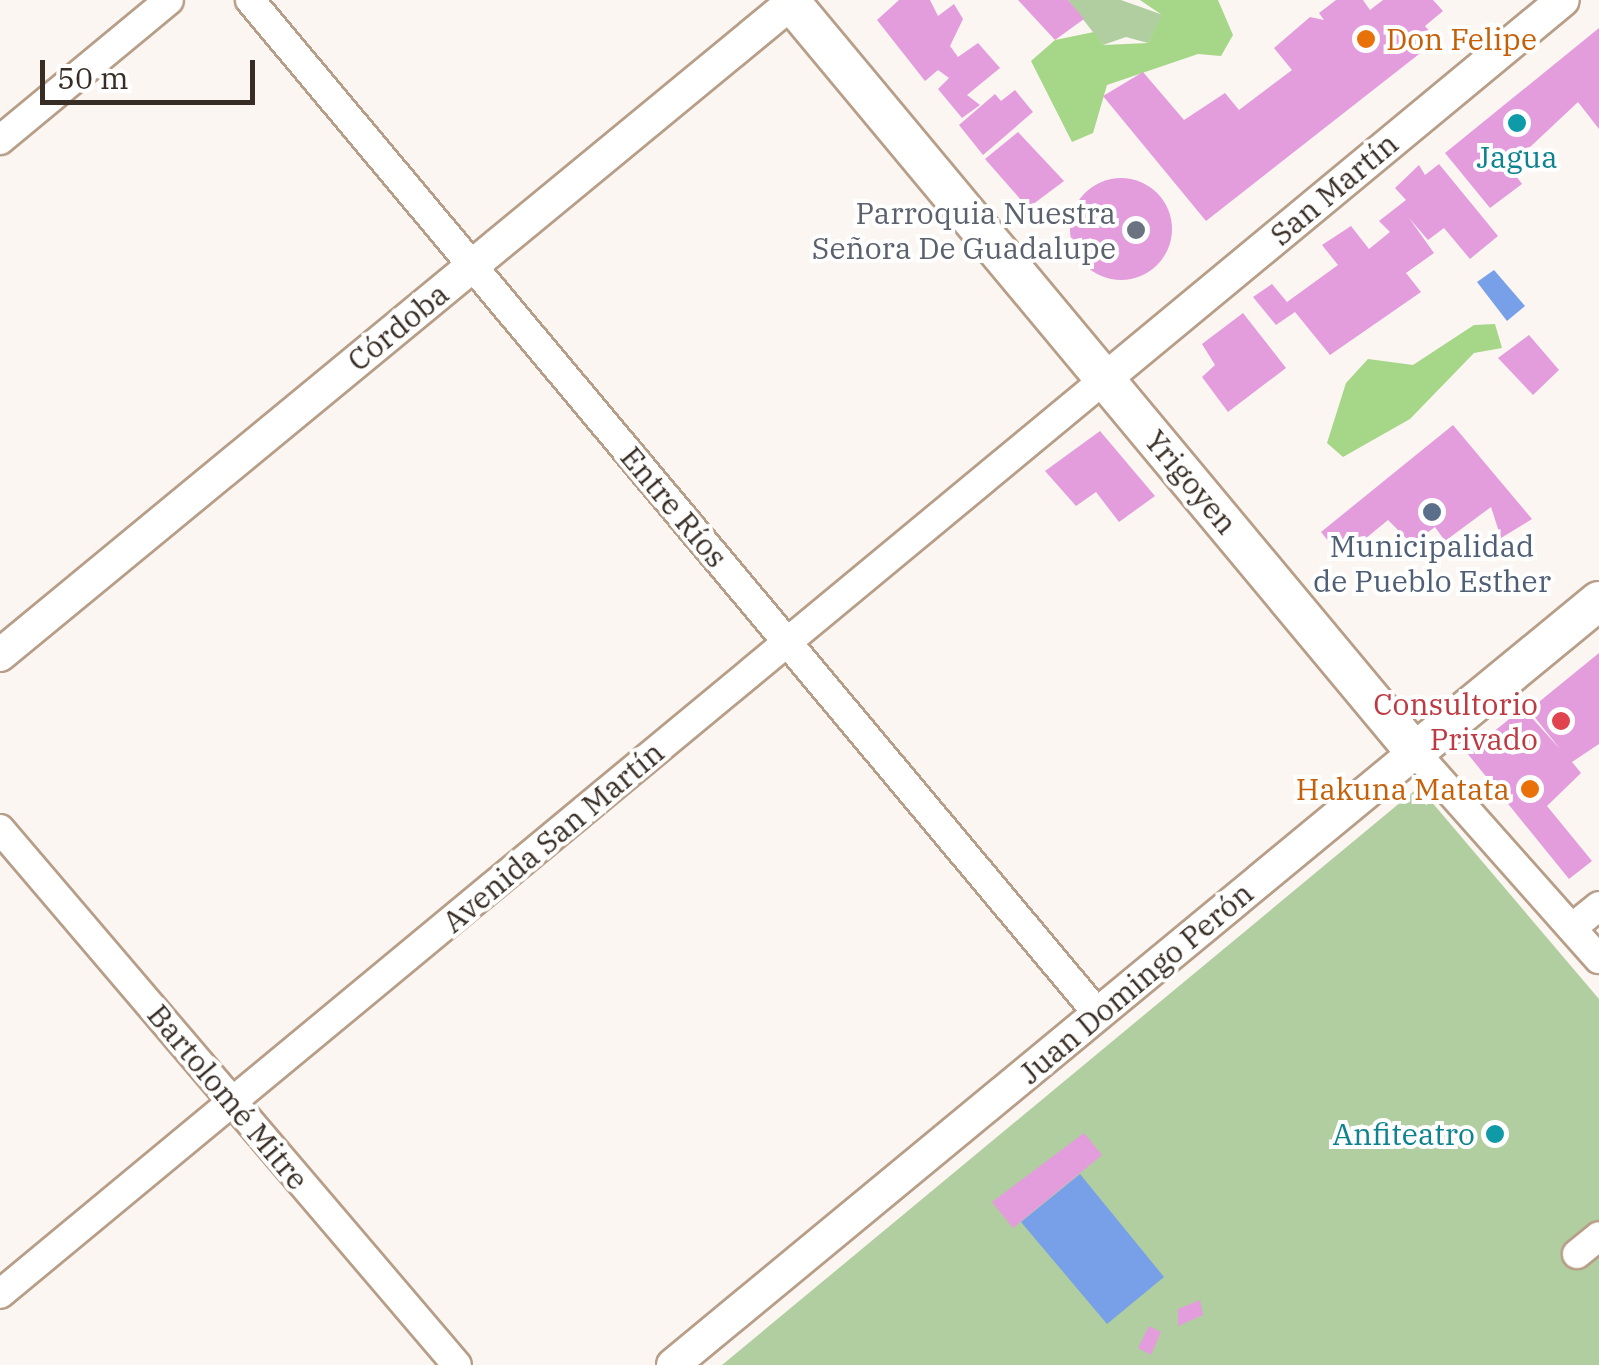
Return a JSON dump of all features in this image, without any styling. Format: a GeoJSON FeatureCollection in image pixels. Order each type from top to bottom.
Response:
{"type":"FeatureCollection","features":[{"type":"Feature","properties":{"kind":"main road","name":"Yrigoyen"},"geometry":{"type":"LineString","coordinates":[[792,1],[1416,752]]}},
{"type":"Feature","properties":{"kind":"main road","name":"Juan Domingo Perón"},"geometry":{"type":"LineString","coordinates":[[1416,752],[1599,601]]}},
{"type":"Feature","properties":{"kind":"street"},"geometry":{"type":"LineString","coordinates":[[0,140],[169,0]]}},
{"type":"Feature","properties":{"kind":"street","name":"Entre Ríos"},"geometry":{"type":"LineString","coordinates":[[250,0],[1098,1014]]}},
{"type":"Feature","properties":{"kind":"street","name":"San Martín"},"geometry":{"type":"LineString","coordinates":[[1105,379],[1563,0]]}},
{"type":"Feature","properties":{"kind":"street","name":"Córdoba"},"geometry":{"type":"LineString","coordinates":[[0,655],[792,1]]}},
{"type":"Feature","properties":{"kind":"street","name":"Avenida San Martín"},"geometry":{"type":"LineString","coordinates":[[0,1294],[1105,379]]}},
{"type":"Feature","properties":{"kind":"street","name":"Yrigoyen"},"geometry":{"type":"LineString","coordinates":[[1416,752],[1599,959]]}},
{"type":"Feature","properties":{"kind":"street","name":"Juan Domingo Perón"},"geometry":{"type":"LineString","coordinates":[[673,1365],[1416,752]]}},
{"type":"Feature","properties":{"kind":"street","name":"Bartolomé Mitre"},"geometry":{"type":"LineString","coordinates":[[0,829],[458,1365]]}},
{"type":"Feature","properties":{"kind":"street"},"geometry":{"type":"LineString","coordinates":[[1572,928],[1599,906]]}},
{"type":"Feature","properties":{"kind":"street"},"geometry":{"type":"LineString","coordinates":[[1576,1254],[1599,1236]]}},
{"type":"Feature","properties":{"kind":"green space"},"geometry":{"type":"Polygon","coordinates":[[[1068,0],[1121,0],[1163,15],[1148,43],[1126,37],[1103,45],[1068,0]]]}},
{"type":"Feature","properties":{"kind":"green space"},"geometry":{"type":"Polygon","coordinates":[[[1140,0],[1218,0],[1233,35],[1221,56],[1198,54],[1107,85],[1093,133],[1072,142],[1031,61],[1055,40],[1094,32],[1103,45],[1148,43],[1162,15],[1140,0]]]}},
{"type":"Feature","properties":{"kind":"green space"},"geometry":{"type":"Polygon","coordinates":[[[1495,324],[1502,348],[1474,353],[1410,419],[1343,457],[1327,443],[1346,383],[1368,359],[1413,365],[1474,325],[1495,324]]]}},
{"type":"Feature","properties":{"kind":"green space"},"geometry":{"type":"Polygon","coordinates":[[[1419,787],[1599,999],[1599,1365],[722,1365],[1419,787]]]}},
{"type":"Feature","properties":{"kind":"water"},"geometry":{"type":"Polygon","coordinates":[[[1494,270],[1525,306],[1507,321],[1477,282],[1494,270]]]}},
{"type":"Feature","properties":{"kind":"water"},"geometry":{"type":"Polygon","coordinates":[[[1080,1174],[1164,1277],[1107,1324],[1021,1222],[1080,1174]]]}},
{"type":"Feature","properties":{"kind":"building"},"geometry":{"type":"Polygon","coordinates":[[[899,0],[930,0],[938,16],[954,4],[963,19],[950,46],[958,57],[978,43],[1000,68],[967,95],[980,105],[962,118],[938,89],[949,78],[938,70],[925,81],[877,20],[899,0]]]}},
{"type":"Feature","properties":{"kind":"building"},"geometry":{"type":"Polygon","coordinates":[[[1018,0],[1068,0],[1084,19],[1055,40],[1018,0]]]}},
{"type":"Feature","properties":{"kind":"building"},"geometry":{"type":"Polygon","coordinates":[[[1336,0],[1363,0],[1370,10],[1383,0],[1433,0],[1443,11],[1425,26],[1437,40],[1206,221],[1103,96],[1143,72],[1184,120],[1225,93],[1239,110],[1292,70],[1274,48],[1310,17],[1324,20],[1319,13],[1336,0]]]}},
{"type":"Feature","properties":{"kind":"building"},"geometry":{"type":"Polygon","coordinates":[[[1599,28],[1599,129],[1578,102],[1509,167],[1522,184],[1490,208],[1445,153],[1599,28]]]}},
{"type":"Feature","properties":{"kind":"building"},"geometry":{"type":"Polygon","coordinates":[[[1015,90],[1033,112],[983,155],[959,125],[995,94],[1001,101],[1015,90]]]}},
{"type":"Feature","properties":{"kind":"building"},"geometry":{"type":"Polygon","coordinates":[[[1018,132],[1064,181],[1028,208],[985,159],[1018,132]]]}},
{"type":"Feature","properties":{"kind":"building"},"geometry":{"type":"Polygon","coordinates":[[[1439,164],[1498,236],[1470,259],[1444,228],[1428,240],[1409,218],[1434,253],[1406,273],[1421,292],[1330,355],[1295,312],[1276,325],[1253,297],[1272,284],[1287,302],[1338,265],[1322,245],[1351,226],[1369,249],[1390,232],[1379,221],[1406,200],[1395,188],[1419,165],[1425,175],[1439,164]]]}},
{"type":"Feature","properties":{"kind":"building"},"geometry":{"type":"Polygon","coordinates":[[[1121,178],[1141,182],[1157,193],[1168,209],[1172,229],[1168,249],[1157,265],[1141,276],[1121,280],[1101,276],[1085,265],[1074,249],[1070,229],[1074,209],[1085,193],[1101,182],[1121,178]]]}},
{"type":"Feature","properties":{"kind":"building"},"geometry":{"type":"Polygon","coordinates":[[[1243,313],[1286,368],[1228,412],[1202,377],[1215,365],[1202,344],[1243,313]]]}},
{"type":"Feature","properties":{"kind":"building"},"geometry":{"type":"Polygon","coordinates":[[[1529,335],[1559,370],[1533,395],[1498,358],[1529,335]]]}},
{"type":"Feature","properties":{"kind":"building"},"geometry":{"type":"Polygon","coordinates":[[[1453,425],[1532,519],[1501,538],[1491,507],[1445,541],[1435,527],[1412,544],[1388,520],[1342,558],[1321,532],[1453,425]]]}},
{"type":"Feature","properties":{"kind":"building"},"geometry":{"type":"Polygon","coordinates":[[[1100,431],[1155,496],[1119,522],[1096,492],[1076,506],[1045,471],[1100,431]]]}},
{"type":"Feature","properties":{"kind":"building","name":"Hakuna Matata"},"geometry":{"type":"Polygon","coordinates":[[[1599,653],[1599,744],[1572,762],[1581,773],[1547,806],[1592,861],[1569,879],[1467,753],[1523,708],[1560,749],[1529,710],[1599,653]]]}},
{"type":"Feature","properties":{"kind":"building"},"geometry":{"type":"Polygon","coordinates":[[[1084,1133],[1102,1155],[1013,1228],[992,1202],[1084,1133]]]}},
{"type":"Feature","properties":{"kind":"building"},"geometry":{"type":"Polygon","coordinates":[[[1200,1300],[1203,1315],[1178,1326],[1178,1309],[1200,1300]]]}},
{"type":"Feature","properties":{"kind":"building"},"geometry":{"type":"Polygon","coordinates":[[[1149,1326],[1161,1332],[1151,1355],[1138,1348],[1149,1326]]]}},
{"type":"Feature","properties":{"kind":"place","name":"Don Felipe"},"geometry":{"type":"Point","coordinates":[1366,39]}},
{"type":"Feature","properties":{"kind":"place","name":"Jagua"},"geometry":{"type":"Point","coordinates":[1517,123]}},
{"type":"Feature","properties":{"kind":"place","name":"Parroquia Nuestra Señora De Guadalupe"},"geometry":{"type":"Point","coordinates":[1136,230]}},
{"type":"Feature","properties":{"kind":"place","name":"Municipalidad de Pueblo Esther"},"geometry":{"type":"Point","coordinates":[1432,512]}},
{"type":"Feature","properties":{"kind":"place","name":"Consultorio Privado"},"geometry":{"type":"Point","coordinates":[1561,721]}},
{"type":"Feature","properties":{"kind":"place","name":"Hakuna Matata"},"geometry":{"type":"Point","coordinates":[1530,789]}},
{"type":"Feature","properties":{"kind":"place","name":"Anfiteatro"},"geometry":{"type":"Point","coordinates":[1495,1134]}}]}
